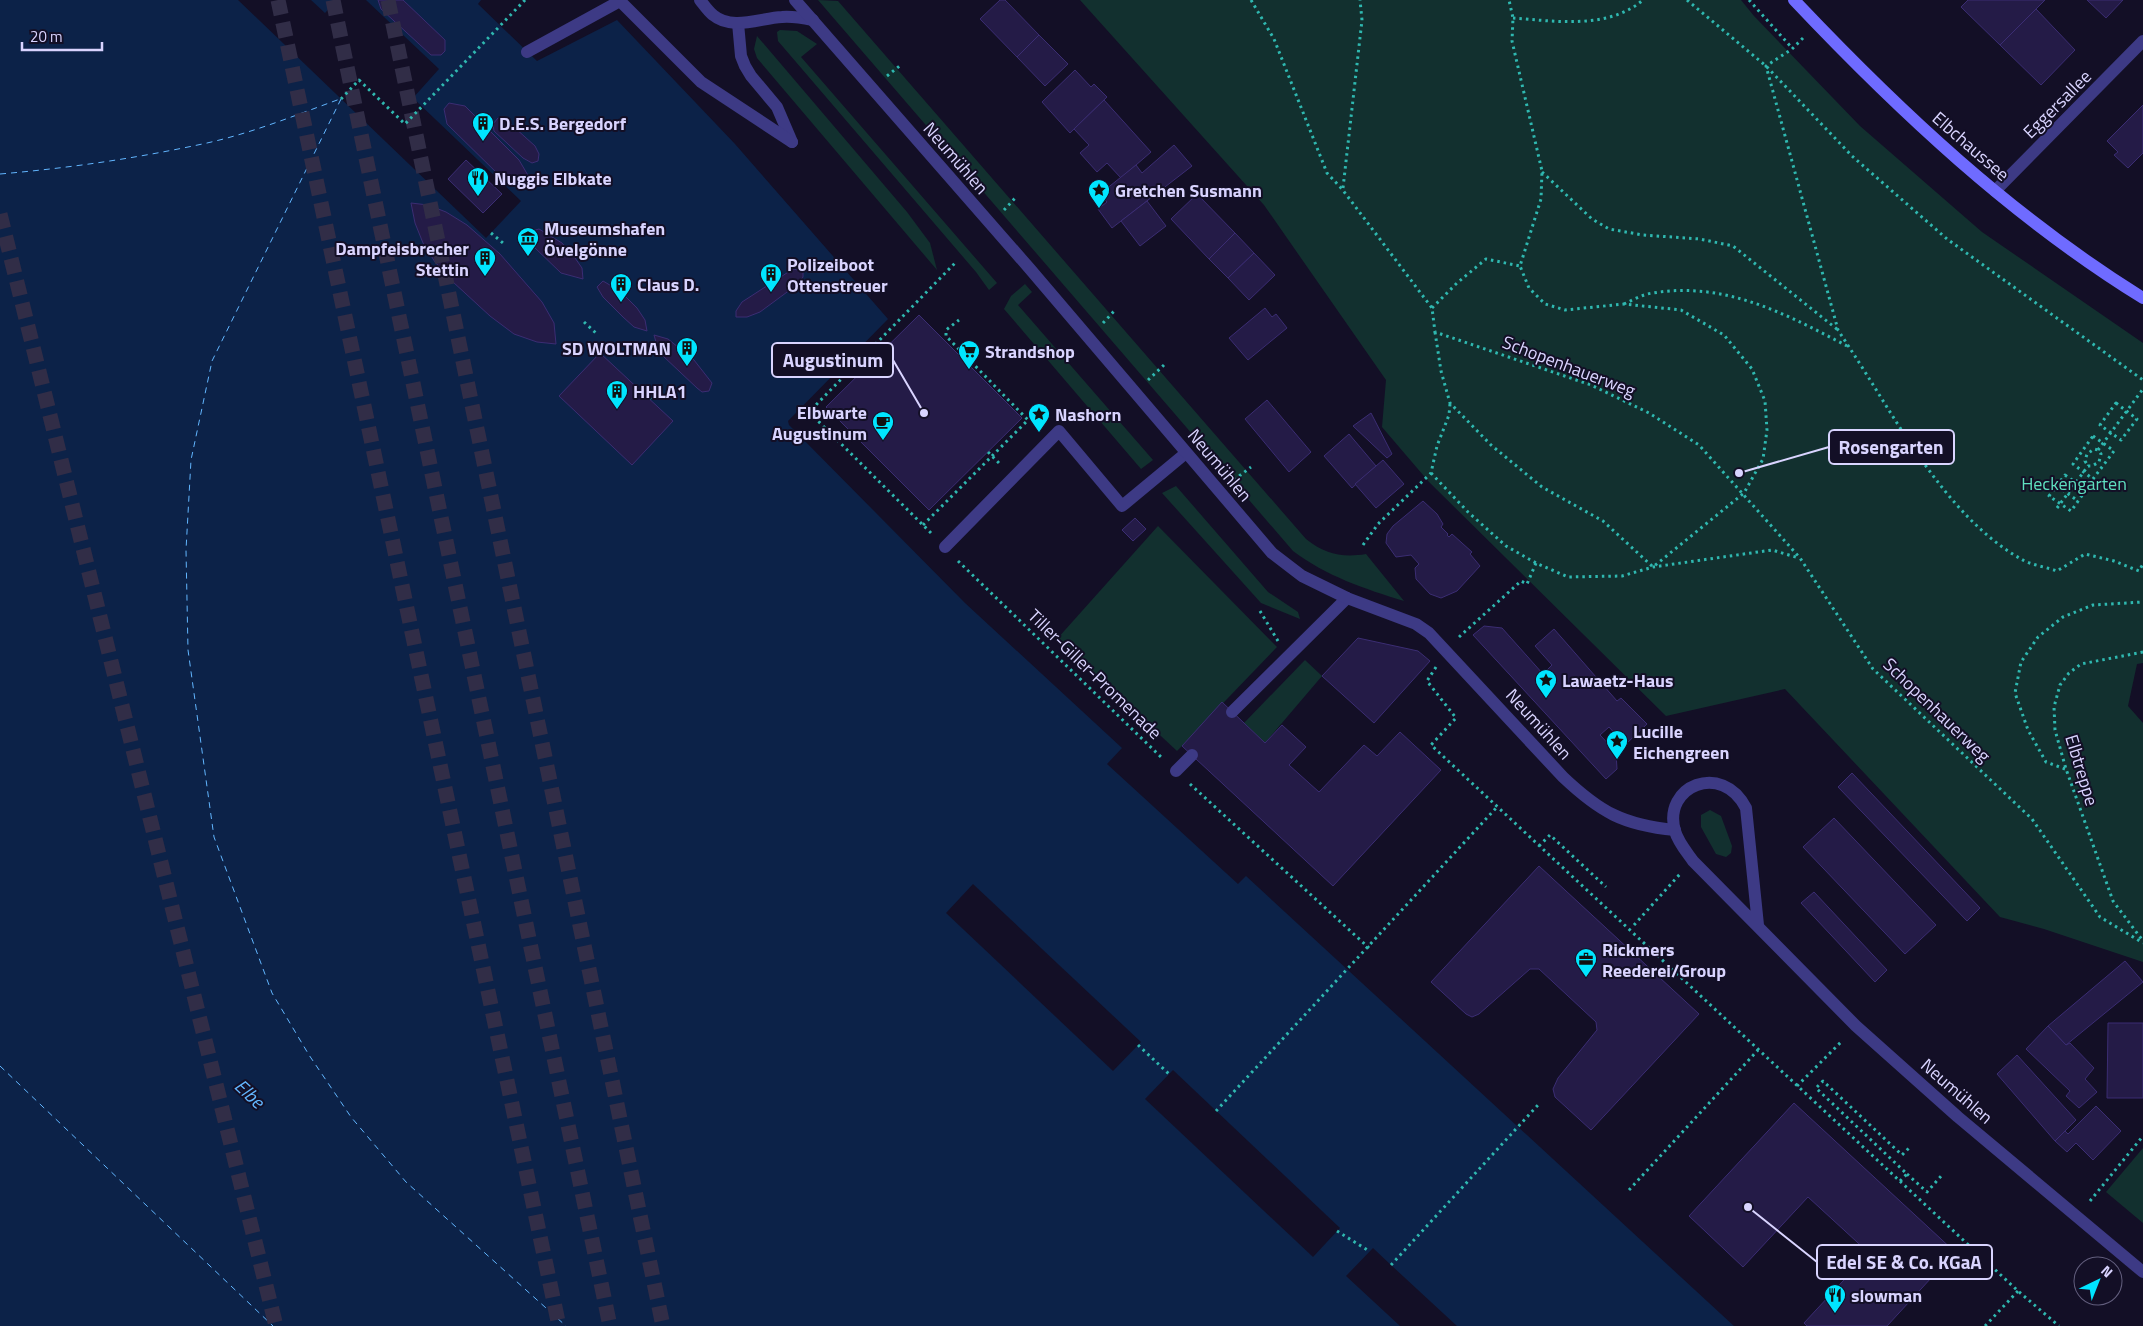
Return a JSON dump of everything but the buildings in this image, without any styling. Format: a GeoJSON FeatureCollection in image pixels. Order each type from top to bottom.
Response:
{"type":"FeatureCollection","features":[{"type":"Feature","properties":{"kind":"main road","name":"Elbchaussee"},"geometry":{"type":"LineString","coordinates":[[1794,0],[1897,105],[1995,191],[2067,246],[2143,298]]}},
{"type":"Feature","properties":{"kind":"street"},"geometry":{"type":"LineString","coordinates":[[700,0],[714,15],[726,22],[781,16],[795,16],[813,20]]}},
{"type":"Feature","properties":{"kind":"street","name":"Neumühlen"},"geometry":{"type":"LineString","coordinates":[[795,0],[1272,553],[1302,576],[1347,598],[1416,624],[1429,633],[1563,777],[1581,794],[1607,812],[1630,824],[1675,830],[1680,844],[1693,861],[1856,1026],[1958,1116],[2143,1272]]}},
{"type":"Feature","properties":{"kind":"street"},"geometry":{"type":"LineString","coordinates":[[527,52],[620,1],[701,82],[792,142],[777,107],[745,66],[741,56],[741,34],[738,22]]}},
{"type":"Feature","properties":{"kind":"street","name":"Eggersallee"},"geometry":{"type":"LineString","coordinates":[[1995,191],[2143,41]]}},
{"type":"Feature","properties":{"kind":"street"},"geometry":{"type":"LineString","coordinates":[[945,548],[1060,431],[1122,506],[1186,452]]}},
{"type":"Feature","properties":{"kind":"street"},"geometry":{"type":"LineString","coordinates":[[1232,712],[1347,598]]}},
{"type":"Feature","properties":{"kind":"street"},"geometry":{"type":"LineString","coordinates":[[1176,771],[1192,755]]}},
{"type":"Feature","properties":{"kind":"street"},"geometry":{"type":"LineString","coordinates":[[1675,830],[1674,820],[1678,803],[1681,797],[1697,784],[1710,782],[1723,784],[1741,798],[1746,808],[1758,925]]}},
{"type":"Feature","properties":{"kind":"path"},"geometry":{"type":"LineString","coordinates":[[341,99],[359,80],[405,124],[525,0]]}},
{"type":"Feature","properties":{"kind":"path"},"geometry":{"type":"LineString","coordinates":[[1251,0],[1274,38],[1327,173],[1342,189],[1432,308],[1441,371],[1450,404],[1449,415],[1437,446],[1431,472],[1378,524],[1363,545]]}},
{"type":"Feature","properties":{"kind":"path"},"geometry":{"type":"LineString","coordinates":[[1342,189],[1362,20],[1360,0]]}},
{"type":"Feature","properties":{"kind":"path"},"geometry":{"type":"LineString","coordinates":[[1509,0],[1513,18],[1512,41],[1542,171],[1541,199],[1520,266],[1529,288],[1545,304],[1565,310],[1624,304],[1681,310],[1724,335],[1752,369],[1765,401],[1767,430],[1763,459],[1744,493],[1653,567]]}},
{"type":"Feature","properties":{"kind":"path"},"geometry":{"type":"LineString","coordinates":[[1513,18],[1569,22],[1608,18],[1636,6],[1643,0]]}},
{"type":"Feature","properties":{"kind":"path"},"geometry":{"type":"LineString","coordinates":[[1686,0],[1766,66],[1852,156],[1947,239],[2143,380]]}},
{"type":"Feature","properties":{"kind":"path"},"geometry":{"type":"LineString","coordinates":[[1749,0],[1792,49]]}},
{"type":"Feature","properties":{"kind":"path"},"geometry":{"type":"LineString","coordinates":[[1766,66],[1792,49],[1817,24]]}},
{"type":"Feature","properties":{"kind":"path"},"geometry":{"type":"LineString","coordinates":[[888,75],[902,64]]}},
{"type":"Feature","properties":{"kind":"path"},"geometry":{"type":"LineString","coordinates":[[1766,66],[1838,330],[1941,488],[1982,531],[2022,560],[2057,571],[2085,554],[2114,561],[2143,575]]}},
{"type":"Feature","properties":{"kind":"path"},"geometry":{"type":"LineString","coordinates":[[1542,171],[1592,218],[1609,229],[1643,235],[1700,239],[1733,246],[1838,330]]}},
{"type":"Feature","properties":{"kind":"path"},"geometry":{"type":"LineString","coordinates":[[1005,209],[1018,196]]}},
{"type":"Feature","properties":{"kind":"path"},"geometry":{"type":"LineString","coordinates":[[491,233],[503,243]]}},
{"type":"Feature","properties":{"kind":"path"},"geometry":{"type":"LineString","coordinates":[[1432,308],[1457,283],[1486,259],[1520,266]]}},
{"type":"Feature","properties":{"kind":"path","name":"Tiller-Giller-Promenade"},"geometry":{"type":"LineString","coordinates":[[956,262],[809,412],[945,548],[1176,771],[1368,947]]}},
{"type":"Feature","properties":{"kind":"path"},"geometry":{"type":"LineString","coordinates":[[1624,304],[1652,293],[1686,291],[1732,295],[1785,314],[1849,347]]}},
{"type":"Feature","properties":{"kind":"path"},"geometry":{"type":"LineString","coordinates":[[1103,323],[1116,309]]}},
{"type":"Feature","properties":{"kind":"path"},"geometry":{"type":"LineString","coordinates":[[923,525],[1028,420],[946,336],[946,330],[959,320]]}},
{"type":"Feature","properties":{"kind":"path"},"geometry":{"type":"LineString","coordinates":[[584,322],[596,334]]}},
{"type":"Feature","properties":{"kind":"path","name":"Schopenhauerweg"},"geometry":{"type":"LineString","coordinates":[[1435,332],[1590,385],[1649,413],[1699,444],[1800,558],[1873,669],[2032,819],[2100,917],[2143,942]]}},
{"type":"Feature","properties":{"kind":"path"},"geometry":{"type":"LineString","coordinates":[[1150,378],[1164,365]]}},
{"type":"Feature","properties":{"kind":"path"},"geometry":{"type":"LineString","coordinates":[[2088,466],[2085,461],[2087,454],[2094,449],[2098,450],[2143,388]]}},
{"type":"Feature","properties":{"kind":"path"},"geometry":{"type":"LineString","coordinates":[[2116,403],[2137,419],[2122,440],[2111,432],[2100,425],[2116,403]]}},
{"type":"Feature","properties":{"kind":"path"},"geometry":{"type":"LineString","coordinates":[[1450,404],[1491,445],[1542,487],[1603,521],[1653,567]]}},
{"type":"Feature","properties":{"kind":"path"},"geometry":{"type":"LineString","coordinates":[[2092,436],[2103,444],[2114,451],[2094,479],[2072,464],[2092,436]]}},
{"type":"Feature","properties":{"kind":"path"},"geometry":{"type":"LineString","coordinates":[[2082,450],[2087,454]]}},
{"type":"Feature","properties":{"kind":"path"},"geometry":{"type":"LineString","coordinates":[[2057,508],[2088,466],[2099,462],[2101,454],[2098,450]]}},
{"type":"Feature","properties":{"kind":"path"},"geometry":{"type":"LineString","coordinates":[[988,452],[992,456]]}},
{"type":"Feature","properties":{"kind":"path"},"geometry":{"type":"LineString","coordinates":[[2099,462],[2103,466]]}},
{"type":"Feature","properties":{"kind":"path"},"geometry":{"type":"LineString","coordinates":[[1236,478],[1251,467]]}},
{"type":"Feature","properties":{"kind":"path"},"geometry":{"type":"LineString","coordinates":[[1431,472],[1468,512],[1506,546],[1536,563],[1568,577],[1622,576],[1653,567],[1772,550],[1800,558]]}},
{"type":"Feature","properties":{"kind":"path"},"geometry":{"type":"LineString","coordinates":[[2065,475],[2086,490],[2071,511],[2050,496],[2057,486],[2065,475]]}},
{"type":"Feature","properties":{"kind":"path"},"geometry":{"type":"LineString","coordinates":[[2057,486],[2078,501]]}},
{"type":"Feature","properties":{"kind":"path"},"geometry":{"type":"LineString","coordinates":[[1503,597],[1522,581],[1526,584],[1536,563]]}},
{"type":"Feature","properties":{"kind":"path"},"geometry":{"type":"LineString","coordinates":[[2138,571],[2143,564]]}},
{"type":"Feature","properties":{"kind":"path"},"geometry":{"type":"LineString","coordinates":[[2066,769],[2046,762],[2028,730],[2015,693],[2021,662],[2038,637],[2064,618],[2093,605],[2143,602]]}},
{"type":"Feature","properties":{"kind":"path"},"geometry":{"type":"LineString","coordinates":[[1260,611],[1287,656]]}},
{"type":"Feature","properties":{"kind":"path","name":"Elbtreppe"},"geometry":{"type":"LineString","coordinates":[[2143,652],[2081,664],[2069,673],[2060,685],[2054,707],[2055,730],[2066,769],[2112,901],[2143,942]]}},
{"type":"Feature","properties":{"kind":"path"},"geometry":{"type":"LineString","coordinates":[[1430,686],[1456,718],[1431,745],[2018,1291],[2059,1326]]}},
{"type":"Feature","properties":{"kind":"path"},"geometry":{"type":"LineString","coordinates":[[1216,1111],[1497,807]]}},
{"type":"Feature","properties":{"kind":"path"},"geometry":{"type":"LineString","coordinates":[[1539,846],[1550,834],[1606,887]]}},
{"type":"Feature","properties":{"kind":"path"},"geometry":{"type":"LineString","coordinates":[[1634,925],[1676,879]]}},
{"type":"Feature","properties":{"kind":"path"},"geometry":{"type":"LineString","coordinates":[[1797,1086],[1856,1026]]}},
{"type":"Feature","properties":{"kind":"path"},"geometry":{"type":"LineString","coordinates":[[1138,1046],[1169,1074]]}},
{"type":"Feature","properties":{"kind":"path"},"geometry":{"type":"LineString","coordinates":[[1628,1190],[1758,1050]]}},
{"type":"Feature","properties":{"kind":"path"},"geometry":{"type":"LineString","coordinates":[[1911,1146],[1902,1155],[1823,1081],[1816,1088],[1927,1192],[1942,1175]]}},
{"type":"Feature","properties":{"kind":"path"},"geometry":{"type":"LineString","coordinates":[[1391,1265],[1538,1105]]}},
{"type":"Feature","properties":{"kind":"path"},"geometry":{"type":"LineString","coordinates":[[2103,1187],[2143,1136]]}},
{"type":"Feature","properties":{"kind":"path"},"geometry":{"type":"LineString","coordinates":[[1900,1181],[1907,1174]]}},
{"type":"Feature","properties":{"kind":"path"},"geometry":{"type":"LineString","coordinates":[[1337,1231],[1369,1251]]}},
{"type":"Feature","properties":{"kind":"path"},"geometry":{"type":"LineString","coordinates":[[1986,1326],[2018,1291]]}},
{"type":"Feature","properties":{"kind":"green space"},"geometry":{"type":"Polygon","coordinates":[[[818,0],[838,1],[1306,539],[1334,554],[1366,554],[1404,601],[1332,575],[1293,551],[818,0]]]}},
{"type":"Feature","properties":{"kind":"green space","name":"Heckengarten"},"geometry":{"type":"Polygon","coordinates":[[[1080,0],[1741,0],[1754,16],[1860,126],[1982,232],[2143,343],[2143,663],[2137,664],[2128,706],[2143,723],[2143,962],[2044,929],[2000,917],[1785,689],[1666,716],[1429,482],[1382,427],[1386,380],[1264,205],[1080,0]]]}},
{"type":"Feature","properties":{"kind":"green space"},"geometry":{"type":"Polygon","coordinates":[[[780,30],[797,31],[817,44],[801,57],[997,283],[989,290],[976,272],[778,41],[777,32],[780,30]]]}},
{"type":"Feature","properties":{"kind":"green space"},"geometry":{"type":"Polygon","coordinates":[[[757,36],[907,212],[930,243],[937,270],[757,58],[754,49],[757,36]]]}},
{"type":"Feature","properties":{"kind":"green space"},"geometry":{"type":"Polygon","coordinates":[[[1025,284],[1032,292],[1018,305],[1153,460],[1141,469],[1004,309],[1011,296],[1025,284]]]}},
{"type":"Feature","properties":{"kind":"green space"},"geometry":{"type":"Polygon","coordinates":[[[1176,486],[1268,592],[1298,612],[1300,619],[1261,603],[1162,493],[1176,486]]]}},
{"type":"Feature","properties":{"kind":"green space"},"geometry":{"type":"Polygon","coordinates":[[[1158,526],[1277,647],[1177,751],[1057,639],[1158,526]]]}},
{"type":"Feature","properties":{"kind":"green space"},"geometry":{"type":"Polygon","coordinates":[[[1305,660],[1322,676],[1265,743],[1244,723],[1305,660]]]}},
{"type":"Feature","properties":{"kind":"green space"},"geometry":{"type":"Polygon","coordinates":[[[1710,810],[1721,816],[1732,846],[1731,853],[1726,857],[1716,854],[1701,827],[1701,815],[1710,810]]]}},
{"type":"Feature","properties":{"kind":"green space"},"geometry":{"type":"Polygon","coordinates":[[[2143,1148],[2143,1223],[2106,1192],[2143,1148]]]}},
{"type":"Feature","properties":{"kind":"water","name":"Elbe"},"geometry":{"type":"Polygon","coordinates":[[[0,0],[481,0],[478,4],[537,61],[617,20],[735,144],[888,319],[788,421],[789,425],[965,603],[1122,748],[1107,764],[1238,884],[1246,876],[1734,1326],[0,1326],[0,0]]]}},
{"type":"Feature","properties":{"kind":"pier"},"geometry":{"type":"Polygon","coordinates":[[[238,0],[311,0],[325,13],[337,0],[366,0],[439,69],[413,98],[521,201],[486,238],[238,0]]]}},
{"type":"Feature","properties":{"kind":"pier"},"geometry":{"type":"Polygon","coordinates":[[[973,884],[1141,1042],[1113,1071],[946,913],[973,884]]]}},
{"type":"Feature","properties":{"kind":"pier"},"geometry":{"type":"Polygon","coordinates":[[[1173,1070],[1340,1228],[1313,1257],[1145,1099],[1173,1070]]]}},
{"type":"Feature","properties":{"kind":"pier"},"geometry":{"type":"Polygon","coordinates":[[[1373,1248],[1457,1326],[1400,1326],[1346,1276],[1373,1248]]]}},
{"type":"Feature","properties":{"kind":"ferry route"},"geometry":{"type":"LineString","coordinates":[[0,174],[104,162],[207,143],[257,129],[340,99]]}},
{"type":"Feature","properties":{"kind":"ferry route"},"geometry":{"type":"LineString","coordinates":[[341,99],[212,361],[191,460],[186,550],[188,650],[214,837],[272,993],[309,1055],[351,1117],[406,1182],[566,1326]]}},
{"type":"Feature","properties":{"kind":"ferry route"},"geometry":{"type":"LineString","coordinates":[[0,1066],[273,1326]]}},
{"type":"Feature","properties":{"kind":"tunnel"},"geometry":{"type":"LineString","coordinates":[[278,0],[559,1326]]}},
{"type":"Feature","properties":{"kind":"tunnel"},"geometry":{"type":"LineString","coordinates":[[333,0],[610,1326]]}},
{"type":"Feature","properties":{"kind":"tunnel"},"geometry":{"type":"LineString","coordinates":[[388,0],[663,1326]]}},
{"type":"Feature","properties":{"kind":"tunnel"},"geometry":{"type":"LineString","coordinates":[[0,214],[276,1326]]}},
{"type":"Feature","properties":{"kind":"place","name":"D.E.S. Bergedorf"},"geometry":{"type":"Point","coordinates":[483,142]}},
{"type":"Feature","properties":{"kind":"place","name":"Nuggis Elbkate"},"geometry":{"type":"Point","coordinates":[478,197]}},
{"type":"Feature","properties":{"kind":"place","name":"Gretchen Susmann"},"geometry":{"type":"Point","coordinates":[1099,209]}},
{"type":"Feature","properties":{"kind":"place","name":"Museumshafen Övelgönne"},"geometry":{"type":"Point","coordinates":[528,257]}},
{"type":"Feature","properties":{"kind":"place","name":"Dampfeisbrecher Stettin"},"geometry":{"type":"Point","coordinates":[485,277]}},
{"type":"Feature","properties":{"kind":"place","name":"Polizeiboot Ottenstreuer"},"geometry":{"type":"Point","coordinates":[771,293]}},
{"type":"Feature","properties":{"kind":"place","name":"Claus D."},"geometry":{"type":"Point","coordinates":[621,303]}},
{"type":"Feature","properties":{"kind":"place","name":"SD WOLTMAN"},"geometry":{"type":"Point","coordinates":[687,367]}},
{"type":"Feature","properties":{"kind":"place","name":"Strandshop"},"geometry":{"type":"Point","coordinates":[969,370]}},
{"type":"Feature","properties":{"kind":"place","name":"HHLA1"},"geometry":{"type":"Point","coordinates":[617,410]}},
{"type":"Feature","properties":{"kind":"place","name":"Augustinum"},"geometry":{"type":"Point","coordinates":[924,413]}},
{"type":"Feature","properties":{"kind":"place","name":"Nashorn"},"geometry":{"type":"Point","coordinates":[1039,433]}},
{"type":"Feature","properties":{"kind":"place","name":"Elbwarte Augustinum"},"geometry":{"type":"Point","coordinates":[883,441]}},
{"type":"Feature","properties":{"kind":"place","name":"Rosengarten"},"geometry":{"type":"Point","coordinates":[1739,473]}},
{"type":"Feature","properties":{"kind":"place","name":"Lawaetz-Haus"},"geometry":{"type":"Point","coordinates":[1546,699]}},
{"type":"Feature","properties":{"kind":"place","name":"Lucille Eichengreen"},"geometry":{"type":"Point","coordinates":[1617,760]}},
{"type":"Feature","properties":{"kind":"place","name":"Rickmers Reederei/Group"},"geometry":{"type":"Point","coordinates":[1586,978]}},
{"type":"Feature","properties":{"kind":"place","name":"Edel SE & Co. KGaA"},"geometry":{"type":"Point","coordinates":[1748,1207]}},
{"type":"Feature","properties":{"kind":"place","name":"slowman"},"geometry":{"type":"Point","coordinates":[1835,1314]}}]}
